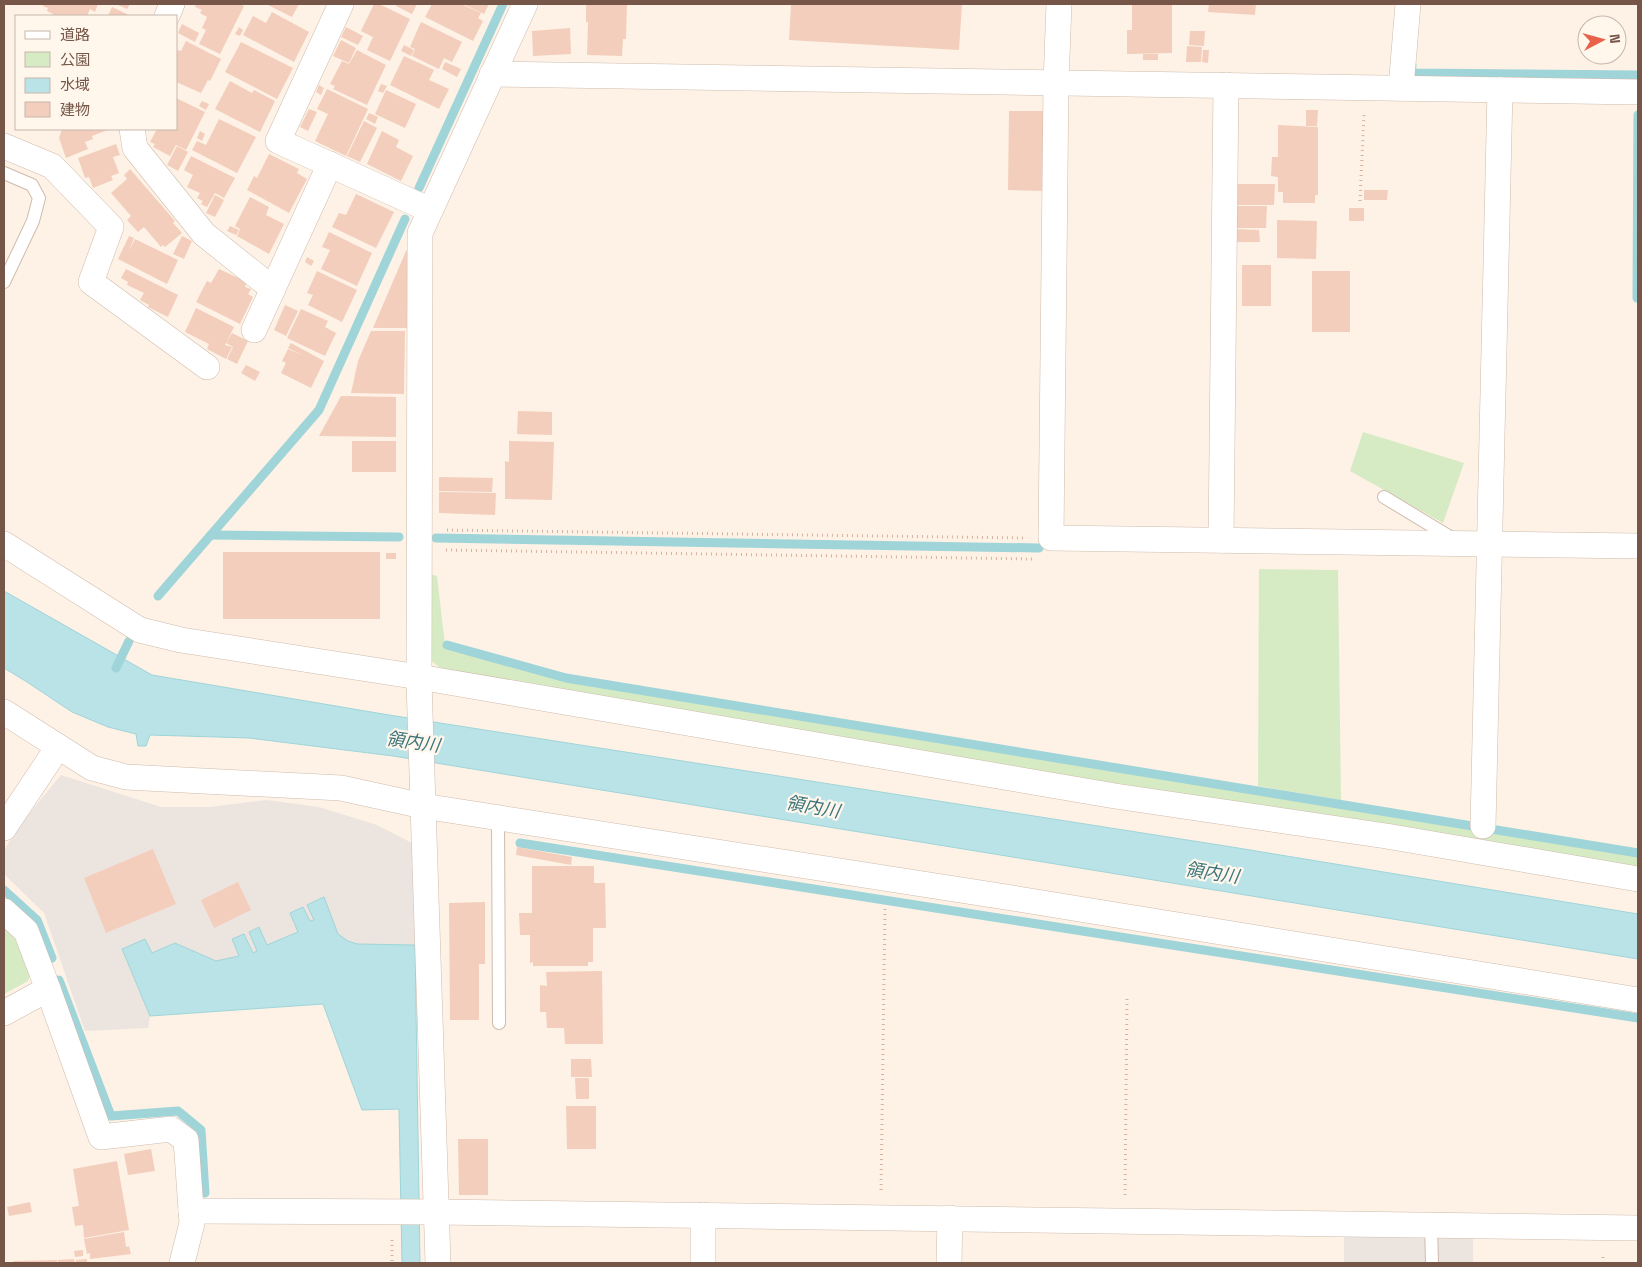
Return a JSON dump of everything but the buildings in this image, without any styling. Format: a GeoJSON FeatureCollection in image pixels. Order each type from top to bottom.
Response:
{"type":"FeatureCollection","features":[{"type":"Feature","properties":{"kind":"street"},"geometry":{"type":"LineString","coordinates":[[341,4],[278,141],[430,210]]}},
{"type":"Feature","properties":{"kind":"street"},"geometry":{"type":"LineString","coordinates":[[438,1263],[430,1212],[419,679],[420,233],[525,4]]}},
{"type":"Feature","properties":{"kind":"street"},"geometry":{"type":"LineString","coordinates":[[1059,4],[1056,83],[1051,538],[1638,546]]}},
{"type":"Feature","properties":{"kind":"street"},"geometry":{"type":"LineString","coordinates":[[1401,88],[1408,4]]}},
{"type":"Feature","properties":{"kind":"street"},"geometry":{"type":"LineString","coordinates":[[492,74],[1638,92]]}},
{"type":"Feature","properties":{"kind":"street"},"geometry":{"type":"LineString","coordinates":[[1221,540],[1226,86]]}},
{"type":"Feature","properties":{"kind":"street"},"geometry":{"type":"LineString","coordinates":[[1483,826],[1500,90]]}},
{"type":"Feature","properties":{"kind":"street"},"geometry":{"type":"LineString","coordinates":[[132,130],[135,148],[204,234],[273,289]]}},
{"type":"Feature","properties":{"kind":"street"},"geometry":{"type":"LineString","coordinates":[[4,146],[52,166],[111,227],[91,282],[207,367]]}},
{"type":"Feature","properties":{"kind":"street"},"geometry":{"type":"LineString","coordinates":[[254,330],[330,164]]}},
{"type":"Feature","properties":{"kind":"street"},"geometry":{"type":"LineString","coordinates":[[4,544],[140,630],[181,640],[1105,795],[1386,836],[1638,878]]}},
{"type":"Feature","properties":{"kind":"street"},"geometry":{"type":"LineString","coordinates":[[4,712],[92,768],[126,777],[341,788],[423,801],[498,818],[1018,899],[1638,1000]]}},
{"type":"Feature","properties":{"kind":"street"},"geometry":{"type":"LineString","coordinates":[[4,828],[58,747]]}},
{"type":"Feature","properties":{"kind":"street"},"geometry":{"type":"LineString","coordinates":[[4,910],[26,931],[101,1137],[171,1129],[186,1140],[192,1223],[182,1263]]}},
{"type":"Feature","properties":{"kind":"street"},"geometry":{"type":"LineString","coordinates":[[4,1013],[48,989]]}},
{"type":"Feature","properties":{"kind":"street"},"geometry":{"type":"LineString","coordinates":[[191,1211],[703,1215],[1638,1228]]}},
{"type":"Feature","properties":{"kind":"street"},"geometry":{"type":"LineString","coordinates":[[703,1215],[703,1263]]}},
{"type":"Feature","properties":{"kind":"street"},"geometry":{"type":"LineString","coordinates":[[949,1263],[950,1218]]}},
{"type":"Feature","properties":{"kind":"lane"},"geometry":{"type":"LineString","coordinates":[[4,173],[32,185],[39,198],[33,221],[4,282]]}},
{"type":"Feature","properties":{"kind":"lane"},"geometry":{"type":"LineString","coordinates":[[1384,497],[1462,543]]}},
{"type":"Feature","properties":{"kind":"lane"},"geometry":{"type":"LineString","coordinates":[[498,818],[499,1023]]}},
{"type":"Feature","properties":{"kind":"lane"},"geometry":{"type":"LineString","coordinates":[[1432,1225],[1432,1263]]}},
{"type":"Feature","properties":{"kind":"path"},"geometry":{"type":"LineString","coordinates":[[1360,201],[1365,88]]}},
{"type":"Feature","properties":{"kind":"path"},"geometry":{"type":"LineString","coordinates":[[419,539],[1051,538]]}},
{"type":"Feature","properties":{"kind":"path"},"geometry":{"type":"LineString","coordinates":[[419,539],[1033,558]]}},
{"type":"Feature","properties":{"kind":"path"},"geometry":{"type":"LineString","coordinates":[[881,1218],[885,906]]}},
{"type":"Feature","properties":{"kind":"path"},"geometry":{"type":"LineString","coordinates":[[1124,1221],[1127,998]]}},
{"type":"Feature","properties":{"kind":"shaded area"},"geometry":{"type":"Polygon","coordinates":[[[61,775],[161,807],[210,807],[267,800],[319,807],[377,825],[414,844],[415,945],[357,944],[348,941],[314,920],[310,921],[298,932],[267,945],[259,928],[257,951],[253,953],[244,934],[239,956],[223,961],[216,961],[175,943],[151,954],[145,939],[122,949],[150,1016],[148,1028],[85,1031],[44,913],[4,874],[4,850],[19,826],[61,775]]]}},
{"type":"Feature","properties":{"kind":"shaded area"},"geometry":{"type":"Polygon","coordinates":[[[1344,1234],[1473,1235],[1473,1263],[1344,1263],[1344,1234]]]}},
{"type":"Feature","properties":{"kind":"green space"},"geometry":{"type":"Polygon","coordinates":[[[1363,432],[1464,463],[1443,523],[1350,471],[1363,432]]]}},
{"type":"Feature","properties":{"kind":"green space"},"geometry":{"type":"Polygon","coordinates":[[[1259,569],[1338,570],[1341,800],[1258,786],[1259,569]]]}},
{"type":"Feature","properties":{"kind":"green space"},"geometry":{"type":"Polygon","coordinates":[[[426,573],[437,576],[445,645],[566,680],[1638,855],[1638,870],[446,672],[431,661],[426,573]]]}},
{"type":"Feature","properties":{"kind":"green space"},"geometry":{"type":"Polygon","coordinates":[[[4,925],[15,935],[30,976],[28,981],[4,994],[4,925]]]}},
{"type":"Feature","properties":{"kind":"water","name":"領内川"},"geometry":{"type":"Polygon","coordinates":[[[4,591],[152,675],[389,715],[1232,847],[1638,914],[1638,959],[393,756],[249,738],[150,735],[146,746],[138,746],[136,734],[108,727],[72,712],[4,668],[4,591]]]}},
{"type":"Feature","properties":{"kind":"water"},"geometry":{"type":"Polygon","coordinates":[[[324,897],[338,934],[348,941],[357,944],[415,945],[420,1263],[402,1263],[399,1109],[362,1110],[323,1004],[150,1016],[122,949],[145,939],[152,953],[175,943],[216,961],[239,956],[232,939],[244,934],[253,953],[257,951],[249,932],[259,927],[267,945],[298,932],[290,913],[303,907],[310,921],[314,920],[307,905],[324,897]]]}},
{"type":"Feature","properties":{"kind":"waterway"},"geometry":{"type":"LineString","coordinates":[[419,188],[503,4]]}},
{"type":"Feature","properties":{"kind":"waterway"},"geometry":{"type":"LineString","coordinates":[[1412,65],[1411,73],[1638,75]]}},
{"type":"Feature","properties":{"kind":"waterway"},"geometry":{"type":"LineString","coordinates":[[1638,115],[1638,298]]}},
{"type":"Feature","properties":{"kind":"waterway"},"geometry":{"type":"LineString","coordinates":[[158,596],[319,410],[405,219]]}},
{"type":"Feature","properties":{"kind":"waterway"},"geometry":{"type":"LineString","coordinates":[[211,535],[399,537]]}},
{"type":"Feature","properties":{"kind":"waterway"},"geometry":{"type":"LineString","coordinates":[[436,538],[1039,548]]}},
{"type":"Feature","properties":{"kind":"waterway"},"geometry":{"type":"LineString","coordinates":[[116,668],[129,641]]}},
{"type":"Feature","properties":{"kind":"waterway"},"geometry":{"type":"LineString","coordinates":[[447,645],[566,678],[1638,853]]}},
{"type":"Feature","properties":{"kind":"waterway"},"geometry":{"type":"LineString","coordinates":[[520,843],[1638,1018]]}},
{"type":"Feature","properties":{"kind":"waterway"},"geometry":{"type":"LineString","coordinates":[[4,890],[37,920],[52,958]]}},
{"type":"Feature","properties":{"kind":"waterway"},"geometry":{"type":"LineString","coordinates":[[59,980],[111,1116],[178,1111],[201,1130],[205,1193]]}}]}
